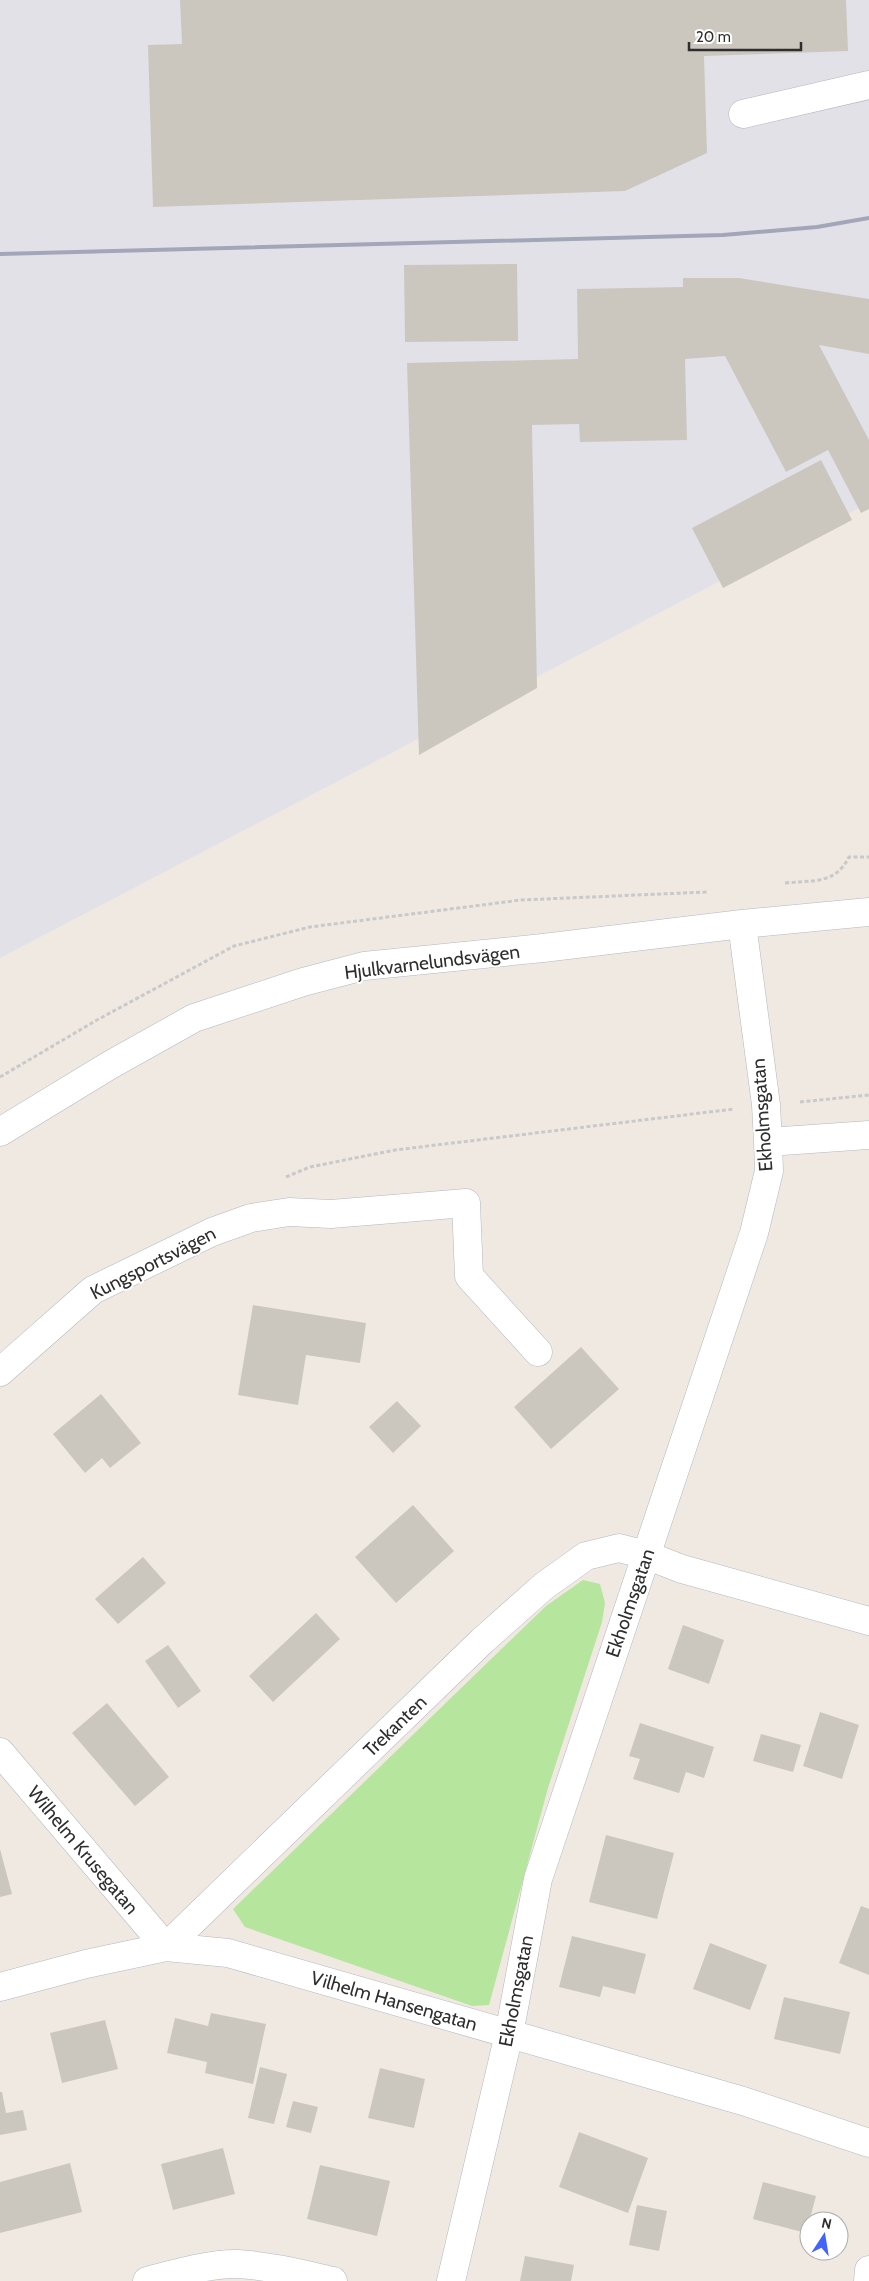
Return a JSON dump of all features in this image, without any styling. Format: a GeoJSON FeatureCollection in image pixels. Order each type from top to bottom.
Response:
{"type":"FeatureCollection","features":[{"type":"Feature","properties":{"kind":"street"},"geometry":{"type":"LineString","coordinates":[[743,114],[869,85]]}},
{"type":"Feature","properties":{"kind":"street","name":"Hjulkvarnelundsvägen"},"geometry":{"type":"LineString","coordinates":[[0,1132],[110,1065],[194,1018],[303,982],[364,966],[542,948],[742,924],[869,912]]}},
{"type":"Feature","properties":{"kind":"street","name":"Ekholmsgatan"},"geometry":{"type":"LineString","coordinates":[[451,2281],[509,2034],[538,1879],[754,1233],[769,1171],[766,1105],[742,924]]}},
{"type":"Feature","properties":{"kind":"street"},"geometry":{"type":"LineString","coordinates":[[768,1142],[869,1136]]}},
{"type":"Feature","properties":{"kind":"street","name":"Kungsportsvägen"},"geometry":{"type":"LineString","coordinates":[[0,1372],[93,1290],[212,1232],[251,1218],[289,1212],[331,1214],[466,1203],[469,1276],[538,1352]]}},
{"type":"Feature","properties":{"kind":"street","name":"Trekanten"},"geometry":{"type":"LineString","coordinates":[[166,1947],[482,1642],[544,1586],[586,1556],[619,1548],[646,1555],[682,1570],[869,1621]]}},
{"type":"Feature","properties":{"kind":"street","name":"Wilhelm Krusegatan"},"geometry":{"type":"LineString","coordinates":[[0,1752],[166,1947]]}},
{"type":"Feature","properties":{"kind":"street","name":"Vilhelm Hansengatan"},"geometry":{"type":"LineString","coordinates":[[0,1987],[86,1964],[166,1947],[228,1953],[742,2101],[869,2143]]}},
{"type":"Feature","properties":{"kind":"street"},"geometry":{"type":"LineString","coordinates":[[147,2281],[186,2270],[237,2264],[276,2269],[333,2281]]}},
{"type":"Feature","properties":{"kind":"street"},"geometry":{"type":"LineString","coordinates":[[868,2281],[869,2270]]}},
{"type":"Feature","properties":{"kind":"shaded area"},"geometry":{"type":"Polygon","coordinates":[[[0,0],[869,0],[869,503],[0,958],[0,0]]]}},
{"type":"Feature","properties":{"kind":"green space"},"geometry":{"type":"Polygon","coordinates":[[[583,1580],[600,1584],[605,1603],[602,1622],[548,1788],[489,2005],[472,2006],[245,1927],[233,1909],[546,1606],[583,1580]]]}},
{"type":"Feature","properties":{"kind":"building"},"geometry":{"type":"Polygon","coordinates":[[[180,0],[846,0],[848,51],[704,56],[707,153],[625,191],[153,207],[148,45],[182,44],[180,0]]]}},
{"type":"Feature","properties":{"kind":"building"},"geometry":{"type":"Polygon","coordinates":[[[517,264],[518,341],[405,342],[404,265],[517,264]]]}},
{"type":"Feature","properties":{"kind":"building"},"geometry":{"type":"Polygon","coordinates":[[[683,278],[739,278],[869,299],[869,354],[819,345],[869,440],[869,509],[861,513],[828,450],[786,472],[725,356],[685,359],[687,440],[580,442],[579,424],[532,425],[537,688],[419,755],[407,363],[578,359],[577,289],[683,287],[683,278]]]}},
{"type":"Feature","properties":{"kind":"building"},"geometry":{"type":"Polygon","coordinates":[[[821,460],[852,520],[723,588],[692,528],[821,460]]]}},
{"type":"Feature","properties":{"kind":"building"},"geometry":{"type":"Polygon","coordinates":[[[253,1305],[366,1323],[360,1363],[306,1355],[298,1405],[238,1395],[253,1305]]]}},
{"type":"Feature","properties":{"kind":"building"},"geometry":{"type":"Polygon","coordinates":[[[581,1347],[619,1389],[551,1449],[514,1407],[581,1347]]]}},
{"type":"Feature","properties":{"kind":"building"},"geometry":{"type":"Polygon","coordinates":[[[101,1394],[141,1443],[110,1468],[102,1458],[85,1473],[53,1434],[101,1394]]]}},
{"type":"Feature","properties":{"kind":"building"},"geometry":{"type":"Polygon","coordinates":[[[397,1401],[421,1426],[393,1453],[369,1427],[397,1401]]]}},
{"type":"Feature","properties":{"kind":"building"},"geometry":{"type":"Polygon","coordinates":[[[413,1505],[454,1551],[396,1603],[355,1557],[413,1505]]]}},
{"type":"Feature","properties":{"kind":"building"},"geometry":{"type":"Polygon","coordinates":[[[143,1557],[166,1583],[118,1624],[95,1599],[143,1557]]]}},
{"type":"Feature","properties":{"kind":"building"},"geometry":{"type":"Polygon","coordinates":[[[316,1613],[340,1639],[273,1702],[249,1676],[316,1613]]]}},
{"type":"Feature","properties":{"kind":"building"},"geometry":{"type":"Polygon","coordinates":[[[683,1625],[724,1640],[709,1684],[668,1669],[683,1625]]]}},
{"type":"Feature","properties":{"kind":"building"},"geometry":{"type":"Polygon","coordinates":[[[168,1645],[201,1691],[178,1708],[145,1661],[168,1645]]]}},
{"type":"Feature","properties":{"kind":"building"},"geometry":{"type":"Polygon","coordinates":[[[107,1703],[169,1777],[135,1806],[72,1733],[107,1703]]]}},
{"type":"Feature","properties":{"kind":"building"},"geometry":{"type":"Polygon","coordinates":[[[820,1712],[859,1725],[842,1779],[803,1766],[820,1712]]]}},
{"type":"Feature","properties":{"kind":"building"},"geometry":{"type":"Polygon","coordinates":[[[640,1723],[714,1747],[704,1778],[686,1772],[679,1793],[633,1779],[640,1759],[629,1756],[640,1723]]]}},
{"type":"Feature","properties":{"kind":"building"},"geometry":{"type":"Polygon","coordinates":[[[761,1734],[801,1745],[793,1772],[753,1761],[761,1734]]]}},
{"type":"Feature","properties":{"kind":"building"},"geometry":{"type":"Polygon","coordinates":[[[606,1835],[674,1853],[657,1919],[589,1902],[606,1835]]]}},
{"type":"Feature","properties":{"kind":"building"},"geometry":{"type":"Polygon","coordinates":[[[0,1849],[12,1894],[0,1897],[0,1849]]]}},
{"type":"Feature","properties":{"kind":"building"},"geometry":{"type":"Polygon","coordinates":[[[861,1906],[869,1909],[869,1975],[839,1963],[861,1906]]]}},
{"type":"Feature","properties":{"kind":"building"},"geometry":{"type":"Polygon","coordinates":[[[572,1936],[646,1954],[635,1994],[603,1986],[600,1997],[559,1987],[572,1936]]]}},
{"type":"Feature","properties":{"kind":"building"},"geometry":{"type":"Polygon","coordinates":[[[710,1943],[767,1965],[750,2010],[693,1989],[710,1943]]]}},
{"type":"Feature","properties":{"kind":"building"},"geometry":{"type":"Polygon","coordinates":[[[784,1997],[850,2012],[840,2054],[774,2039],[784,1997]]]}},
{"type":"Feature","properties":{"kind":"building"},"geometry":{"type":"Polygon","coordinates":[[[211,2013],[266,2024],[253,2084],[205,2073],[207,2062],[167,2053],[175,2018],[208,2026],[211,2013]]]}},
{"type":"Feature","properties":{"kind":"building"},"geometry":{"type":"Polygon","coordinates":[[[105,2020],[118,2069],[62,2083],[50,2033],[105,2020]]]}},
{"type":"Feature","properties":{"kind":"building"},"geometry":{"type":"Polygon","coordinates":[[[260,2067],[287,2074],[274,2124],[248,2118],[260,2067]]]}},
{"type":"Feature","properties":{"kind":"building"},"geometry":{"type":"Polygon","coordinates":[[[380,2068],[425,2079],[414,2128],[368,2118],[380,2068]]]}},
{"type":"Feature","properties":{"kind":"building"},"geometry":{"type":"Polygon","coordinates":[[[0,2092],[2,2092],[6,2113],[23,2110],[27,2130],[0,2135],[0,2092]]]}},
{"type":"Feature","properties":{"kind":"building"},"geometry":{"type":"Polygon","coordinates":[[[293,2101],[318,2107],[311,2133],[286,2127],[293,2101]]]}},
{"type":"Feature","properties":{"kind":"building"},"geometry":{"type":"Polygon","coordinates":[[[579,2132],[648,2158],[628,2213],[559,2187],[579,2132]]]}},
{"type":"Feature","properties":{"kind":"building"},"geometry":{"type":"Polygon","coordinates":[[[223,2148],[235,2194],[173,2210],[161,2164],[223,2148]]]}},
{"type":"Feature","properties":{"kind":"building"},"geometry":{"type":"Polygon","coordinates":[[[70,2163],[82,2212],[0,2233],[0,2182],[70,2163]]]}},
{"type":"Feature","properties":{"kind":"building"},"geometry":{"type":"Polygon","coordinates":[[[320,2165],[390,2181],[377,2236],[307,2219],[320,2165]]]}},
{"type":"Feature","properties":{"kind":"building"},"geometry":{"type":"Polygon","coordinates":[[[763,2182],[816,2196],[812,2211],[799,2211],[799,2231],[753,2219],[763,2182]]]}},
{"type":"Feature","properties":{"kind":"building"},"geometry":{"type":"Polygon","coordinates":[[[637,2205],[667,2211],[659,2251],[629,2245],[637,2205]]]}},
{"type":"Feature","properties":{"kind":"building"},"geometry":{"type":"Polygon","coordinates":[[[525,2256],[574,2265],[571,2281],[520,2281],[525,2256]]]}},
{"type":"Feature","properties":{"kind":"railway"},"geometry":{"type":"LineString","coordinates":[[0,254],[723,235],[817,227],[869,218]]}}]}
